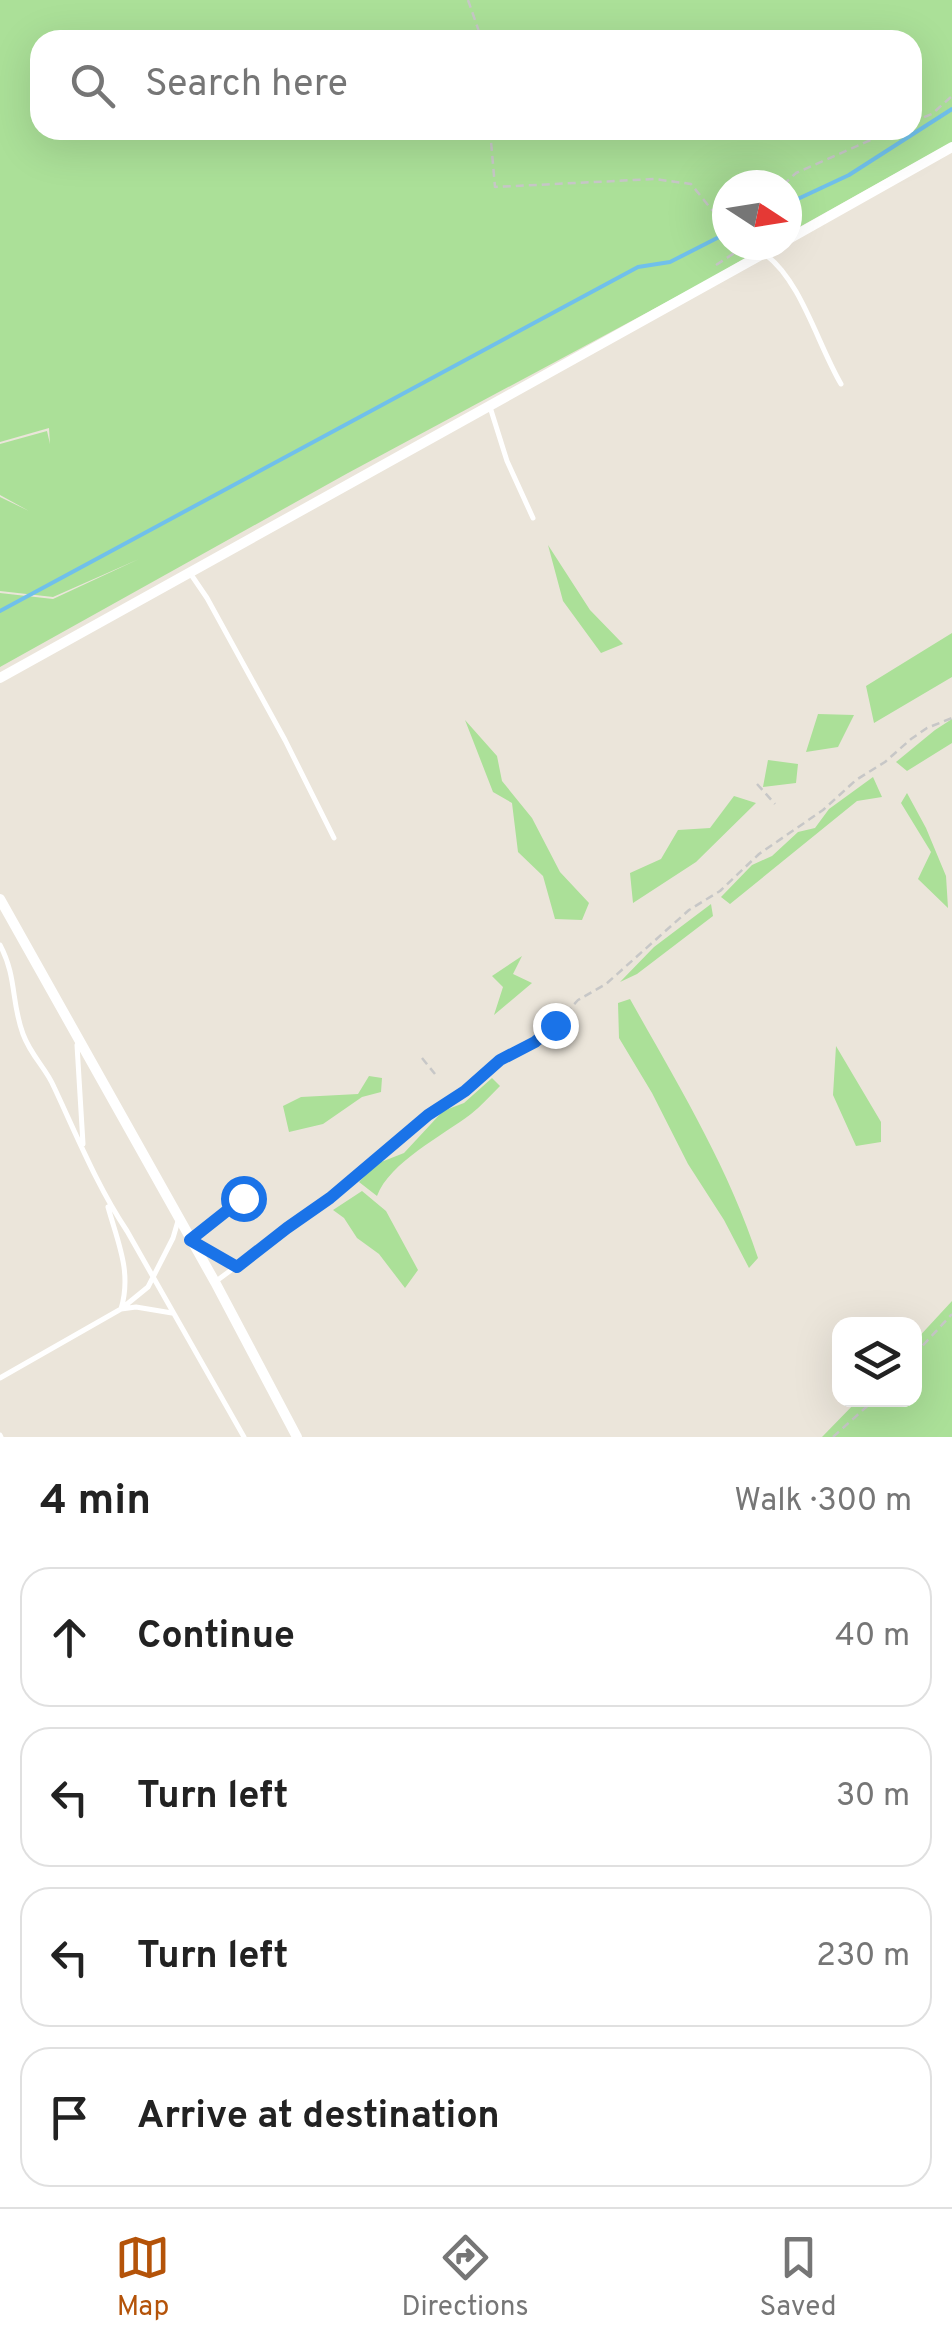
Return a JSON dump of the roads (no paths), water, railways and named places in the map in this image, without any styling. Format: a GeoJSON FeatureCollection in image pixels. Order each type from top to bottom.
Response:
{"type":"FeatureCollection","features":[{"type":"Feature","properties":{"kind":"street"},"geometry":{"type":"LineString","coordinates":[[802,232],[952,147]]}},
{"type":"Feature","properties":{"kind":"street"},"geometry":{"type":"LineString","coordinates":[[0,678],[753,260]]}},
{"type":"Feature","properties":{"kind":"street"},"geometry":{"type":"LineString","coordinates":[[0,898],[297,1437]]}},
{"type":"Feature","properties":{"kind":"lane"},"geometry":{"type":"LineString","coordinates":[[772,260],[794,288],[842,384]]}},
{"type":"Feature","properties":{"kind":"lane"},"geometry":{"type":"LineString","coordinates":[[489,404],[506,461],[533,518]]}},
{"type":"Feature","properties":{"kind":"lane"},"geometry":{"type":"LineString","coordinates":[[190,573],[268,708],[334,838]]}},
{"type":"Feature","properties":{"kind":"lane"},"geometry":{"type":"LineString","coordinates":[[0,946],[12,970],[15,1006],[26,1043],[52,1082],[106,1200],[126,1270],[127,1290],[121,1309]]}},
{"type":"Feature","properties":{"kind":"lane"},"geometry":{"type":"LineString","coordinates":[[77,1037],[83,1150]]}},
{"type":"Feature","properties":{"kind":"lane"},"geometry":{"type":"LineString","coordinates":[[106,1200],[244,1437]]}},
{"type":"Feature","properties":{"kind":"lane"},"geometry":{"type":"LineString","coordinates":[[0,1378],[121,1309],[148,1288],[178,1220]]}},
{"type":"Feature","properties":{"kind":"lane"},"geometry":{"type":"LineString","coordinates":[[215,1282],[273,1239]]}},
{"type":"Feature","properties":{"kind":"lane"},"geometry":{"type":"LineString","coordinates":[[190,1240],[237,1267]]}},
{"type":"Feature","properties":{"kind":"lane"},"geometry":{"type":"LineString","coordinates":[[121,1309],[172,1312]]}},
{"type":"Feature","properties":{"kind":"waterway"},"geometry":{"type":"LineString","coordinates":[[922,128],[952,109]]}},
{"type":"Feature","properties":{"kind":"waterway"},"geometry":{"type":"LineString","coordinates":[[802,197],[849,175],[904,140]]}},
{"type":"Feature","properties":{"kind":"waterway"},"geometry":{"type":"LineString","coordinates":[[0,611],[638,267],[670,262],[712,241]]}}]}
